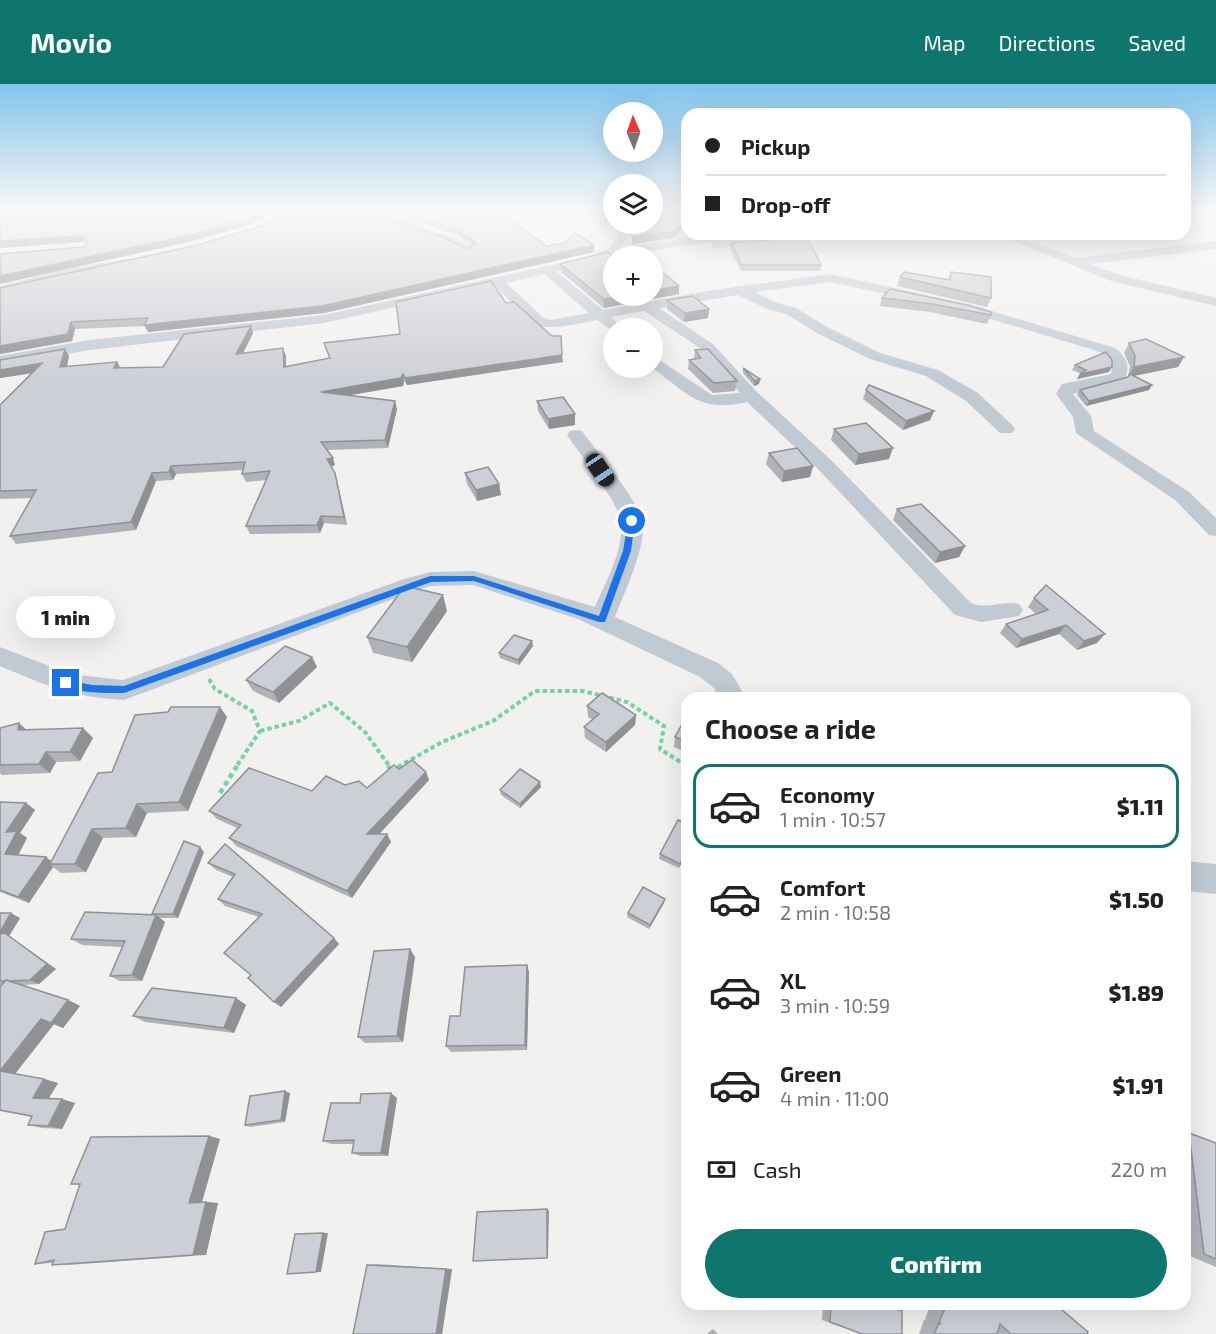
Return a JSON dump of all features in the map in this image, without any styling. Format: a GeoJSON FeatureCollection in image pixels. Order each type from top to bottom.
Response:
{"type":"FeatureCollection","features":[{"type":"Feature","properties":{"kind":"street"},"geometry":{"type":"LineString","coordinates":[[0,290],[95,268]]}},
{"type":"Feature","properties":{"kind":"street"},"geometry":{"type":"LineString","coordinates":[[0,361],[90,345],[304,322],[553,268]]}},
{"type":"Feature","properties":{"kind":"street"},"geometry":{"type":"LineString","coordinates":[[1090,268],[1116,278],[1216,302]]}},
{"type":"Feature","properties":{"kind":"street"},"geometry":{"type":"LineString","coordinates":[[547,270],[604,318]]}},
{"type":"Feature","properties":{"kind":"street"},"geometry":{"type":"LineString","coordinates":[[663,303],[820,279],[838,280],[993,315],[1115,354],[1120,363],[1118,377],[1068,388],[1064,394],[1082,416],[1086,433],[1182,496],[1216,530]]}},
{"type":"Feature","properties":{"kind":"street"},"geometry":{"type":"LineString","coordinates":[[496,280],[536,319],[545,324],[646,306],[701,341],[751,396],[825,465],[963,609],[985,615],[1011,610]]}},
{"type":"Feature","properties":{"kind":"street"},"geometry":{"type":"LineString","coordinates":[[739,290],[772,306],[791,311],[822,330],[875,356],[932,373],[972,397],[1006,429]]}},
{"type":"Feature","properties":{"kind":"street"},"geometry":{"type":"LineString","coordinates":[[663,368],[708,400],[729,401],[751,396]]}},
{"type":"Feature","properties":{"kind":"street"},"geometry":{"type":"LineString","coordinates":[[576,435],[632,521],[627,551],[602,620]]}},
{"type":"Feature","properties":{"kind":"street"},"geometry":{"type":"LineString","coordinates":[[0,656],[66,683],[124,690],[430,579],[474,578],[602,620],[709,670],[723,681],[729,692]]}},
{"type":"Feature","properties":{"kind":"street"},"geometry":{"type":"LineString","coordinates":[[1191,877],[1216,879]]}},
{"type":"Feature","properties":{"kind":"path"},"geometry":{"type":"LineString","coordinates":[[199,663],[215,689],[252,711],[260,731]]}},
{"type":"Feature","properties":{"kind":"path"},"geometry":{"type":"LineString","coordinates":[[220,793],[260,731],[298,721],[330,703],[365,732],[392,771],[442,742],[493,720],[535,691],[583,691],[627,702],[664,726],[660,750],[681,762]]}},
{"type":"Feature","properties":{"kind":"building"},"geometry":{"type":"Polygon","coordinates":[[[0,268],[36,268],[0,276],[0,268]]]}},
{"type":"Feature","properties":{"kind":"building"},"geometry":{"type":"Polygon","coordinates":[[[91,268],[490,268],[322,306],[144,325],[148,318],[71,322],[68,334],[0,346],[0,288],[91,268]]]}},
{"type":"Feature","properties":{"kind":"building"},"geometry":{"type":"Polygon","coordinates":[[[565,268],[603,268],[603,298],[565,268]]]}},
{"type":"Feature","properties":{"kind":"building"},"geometry":{"type":"Polygon","coordinates":[[[904,272],[950,280],[951,272],[991,277],[991,298],[900,277],[904,272]]]}},
{"type":"Feature","properties":{"kind":"building"},"geometry":{"type":"Polygon","coordinates":[[[663,273],[679,286],[663,289],[663,273]]]}},
{"type":"Feature","properties":{"kind":"building"},"geometry":{"type":"Polygon","coordinates":[[[491,281],[506,303],[514,302],[552,336],[561,336],[562,355],[405,378],[403,374],[401,378],[321,392],[395,401],[385,440],[321,442],[333,458],[327,459],[335,473],[344,517],[321,516],[317,525],[246,526],[270,471],[242,474],[245,462],[171,466],[169,472],[152,473],[131,522],[10,536],[36,490],[0,491],[0,405],[42,363],[0,370],[0,360],[65,349],[60,367],[117,362],[114,368],[163,367],[184,334],[251,326],[236,354],[283,348],[284,367],[330,358],[324,343],[400,334],[396,302],[491,281]]]}},
{"type":"Feature","properties":{"kind":"building"},"geometry":{"type":"Polygon","coordinates":[[[890,289],[967,305],[991,312],[991,315],[933,304],[882,298],[890,289]]]}},
{"type":"Feature","properties":{"kind":"building"},"geometry":{"type":"Polygon","coordinates":[[[693,296],[709,309],[685,313],[667,300],[693,296]]]}},
{"type":"Feature","properties":{"kind":"building"},"geometry":{"type":"Polygon","coordinates":[[[1146,339],[1184,357],[1134,367],[1135,356],[1129,343],[1146,339]]]}},
{"type":"Feature","properties":{"kind":"building"},"geometry":{"type":"Polygon","coordinates":[[[708,349],[737,381],[714,383],[689,360],[701,358],[695,350],[708,349]]]}},
{"type":"Feature","properties":{"kind":"building"},"geometry":{"type":"Polygon","coordinates":[[[1106,352],[1112,360],[1112,367],[1080,374],[1086,370],[1075,365],[1106,352]]]}},
{"type":"Feature","properties":{"kind":"building"},"geometry":{"type":"Polygon","coordinates":[[[743,368],[760,379],[755,381],[743,368]]]}},
{"type":"Feature","properties":{"kind":"building"},"geometry":{"type":"Polygon","coordinates":[[[1130,374],[1152,385],[1089,401],[1080,390],[1128,377],[1130,374]]]}},
{"type":"Feature","properties":{"kind":"building"},"geometry":{"type":"Polygon","coordinates":[[[869,385],[934,411],[906,421],[866,390],[869,385]]]}},
{"type":"Feature","properties":{"kind":"building"},"geometry":{"type":"Polygon","coordinates":[[[563,397],[575,414],[548,419],[537,401],[563,397]]]}},
{"type":"Feature","properties":{"kind":"building"},"geometry":{"type":"Polygon","coordinates":[[[866,423],[893,448],[859,454],[834,429],[866,423]]]}},
{"type":"Feature","properties":{"kind":"building"},"geometry":{"type":"Polygon","coordinates":[[[797,448],[813,466],[784,471],[769,453],[797,448]]]}},
{"type":"Feature","properties":{"kind":"building"},"geometry":{"type":"Polygon","coordinates":[[[488,467],[499,484],[476,490],[465,473],[488,467]]]}},
{"type":"Feature","properties":{"kind":"building"},"geometry":{"type":"Polygon","coordinates":[[[921,504],[965,546],[940,552],[897,509],[921,504]]]}},
{"type":"Feature","properties":{"kind":"building"},"geometry":{"type":"Polygon","coordinates":[[[1046,585],[1105,634],[1084,641],[1066,625],[1022,639],[1006,624],[1048,610],[1034,598],[1046,585]]]}},
{"type":"Feature","properties":{"kind":"building"},"geometry":{"type":"Polygon","coordinates":[[[405,586],[443,595],[407,647],[367,637],[405,586]]]}},
{"type":"Feature","properties":{"kind":"building"},"geometry":{"type":"Polygon","coordinates":[[[514,635],[532,641],[518,660],[499,653],[514,635]]]}},
{"type":"Feature","properties":{"kind":"building"},"geometry":{"type":"Polygon","coordinates":[[[285,646],[312,657],[273,692],[246,680],[285,646]]]}},
{"type":"Feature","properties":{"kind":"building"},"geometry":{"type":"Polygon","coordinates":[[[602,693],[636,715],[606,742],[584,727],[599,714],[587,706],[602,693]]]}},
{"type":"Feature","properties":{"kind":"building"},"geometry":{"type":"Polygon","coordinates":[[[171,707],[220,707],[179,802],[137,804],[126,828],[92,829],[75,864],[50,864],[98,773],[112,772],[135,715],[168,712],[171,707]]]}},
{"type":"Feature","properties":{"kind":"building"},"geometry":{"type":"Polygon","coordinates":[[[19,723],[18,730],[83,728],[70,752],[46,752],[39,764],[0,765],[0,728],[19,723]]]}},
{"type":"Feature","properties":{"kind":"building"},"geometry":{"type":"Polygon","coordinates":[[[681,726],[681,740],[675,737],[681,726]]]}},
{"type":"Feature","properties":{"kind":"building"},"geometry":{"type":"Polygon","coordinates":[[[412,760],[426,772],[367,834],[387,834],[347,891],[229,838],[241,825],[209,811],[249,768],[312,791],[326,776],[345,785],[359,781],[367,788],[394,765],[399,769],[412,760]]]}},
{"type":"Feature","properties":{"kind":"building"},"geometry":{"type":"Polygon","coordinates":[[[520,769],[540,782],[520,804],[500,790],[520,769]]]}},
{"type":"Feature","properties":{"kind":"building"},"geometry":{"type":"Polygon","coordinates":[[[0,802],[26,803],[6,832],[17,831],[5,854],[46,857],[18,897],[0,890],[0,802]]]}},
{"type":"Feature","properties":{"kind":"building"},"geometry":{"type":"Polygon","coordinates":[[[678,820],[681,821],[680,864],[660,854],[678,820]]]}},
{"type":"Feature","properties":{"kind":"building"},"geometry":{"type":"Polygon","coordinates":[[[184,841],[200,847],[173,914],[152,914],[184,841]]]}},
{"type":"Feature","properties":{"kind":"building"},"geometry":{"type":"Polygon","coordinates":[[[225,844],[334,938],[274,1002],[248,978],[251,975],[224,953],[262,914],[218,899],[235,874],[208,863],[225,844]]]}},
{"type":"Feature","properties":{"kind":"building"},"geometry":{"type":"Polygon","coordinates":[[[643,887],[665,899],[650,925],[628,913],[643,887]]]}},
{"type":"Feature","properties":{"kind":"building"},"geometry":{"type":"Polygon","coordinates":[[[85,912],[156,915],[132,975],[110,976],[125,941],[71,939],[85,912]]]}},
{"type":"Feature","properties":{"kind":"building"},"geometry":{"type":"Polygon","coordinates":[[[0,913],[11,913],[0,932],[0,913]]]}},
{"type":"Feature","properties":{"kind":"building"},"geometry":{"type":"Polygon","coordinates":[[[5,933],[47,964],[30,980],[0,981],[0,934],[5,933]]]}},
{"type":"Feature","properties":{"kind":"building"},"geometry":{"type":"Polygon","coordinates":[[[410,949],[397,1036],[358,1037],[374,951],[410,949]]]}},
{"type":"Feature","properties":{"kind":"building"},"geometry":{"type":"Polygon","coordinates":[[[527,965],[525,1045],[446,1046],[450,1016],[460,1016],[465,967],[527,965]]]}},
{"type":"Feature","properties":{"kind":"building"},"geometry":{"type":"Polygon","coordinates":[[[6,980],[68,1000],[51,1023],[41,1019],[0,1071],[0,987],[6,980]]]}},
{"type":"Feature","properties":{"kind":"building"},"geometry":{"type":"Polygon","coordinates":[[[152,988],[236,998],[224,1028],[133,1016],[152,988]]]}},
{"type":"Feature","properties":{"kind":"building"},"geometry":{"type":"Polygon","coordinates":[[[0,1071],[44,1079],[33,1098],[62,1099],[48,1126],[28,1125],[32,1116],[0,1110],[0,1071]]]}},
{"type":"Feature","properties":{"kind":"building"},"geometry":{"type":"Polygon","coordinates":[[[285,1091],[281,1120],[245,1125],[250,1096],[285,1091]]]}},
{"type":"Feature","properties":{"kind":"building"},"geometry":{"type":"Polygon","coordinates":[[[391,1093],[381,1153],[352,1153],[354,1140],[323,1141],[331,1103],[360,1103],[361,1094],[391,1093]]]}},
{"type":"Feature","properties":{"kind":"building"},"geometry":{"type":"Polygon","coordinates":[[[1191,1134],[1216,1143],[1216,1259],[1204,1254],[1191,1134]]]}},
{"type":"Feature","properties":{"kind":"building"},"geometry":{"type":"Polygon","coordinates":[[[209,1136],[189,1203],[206,1202],[193,1255],[52,1265],[54,1260],[35,1264],[45,1232],[65,1229],[80,1184],[71,1184],[91,1137],[209,1136]]]}},
{"type":"Feature","properties":{"kind":"building"},"geometry":{"type":"Polygon","coordinates":[[[547,1209],[547,1258],[473,1261],[477,1212],[547,1209]]]}},
{"type":"Feature","properties":{"kind":"building"},"geometry":{"type":"Polygon","coordinates":[[[323,1233],[316,1272],[287,1274],[295,1234],[323,1233]]]}},
{"type":"Feature","properties":{"kind":"building"},"geometry":{"type":"Polygon","coordinates":[[[367,1265],[446,1269],[436,1334],[353,1334],[367,1265]]]}},
{"type":"Feature","properties":{"kind":"building"},"geometry":{"type":"Polygon","coordinates":[[[831,1310],[899,1310],[902,1311],[902,1334],[862,1334],[830,1322],[831,1310]]]}},
{"type":"Feature","properties":{"kind":"building"},"geometry":{"type":"Polygon","coordinates":[[[944,1310],[1062,1310],[1088,1332],[1087,1334],[1011,1334],[1000,1324],[997,1334],[934,1334],[939,1323],[941,1324],[939,1322],[944,1310]]]}},
{"type":"Feature","properties":{"kind":"route"},"geometry":{"type":"LineString","coordinates":[[66,683],[92,688],[124,690],[430,579],[474,578],[602,620],[627,551],[632,521]]}}]}
